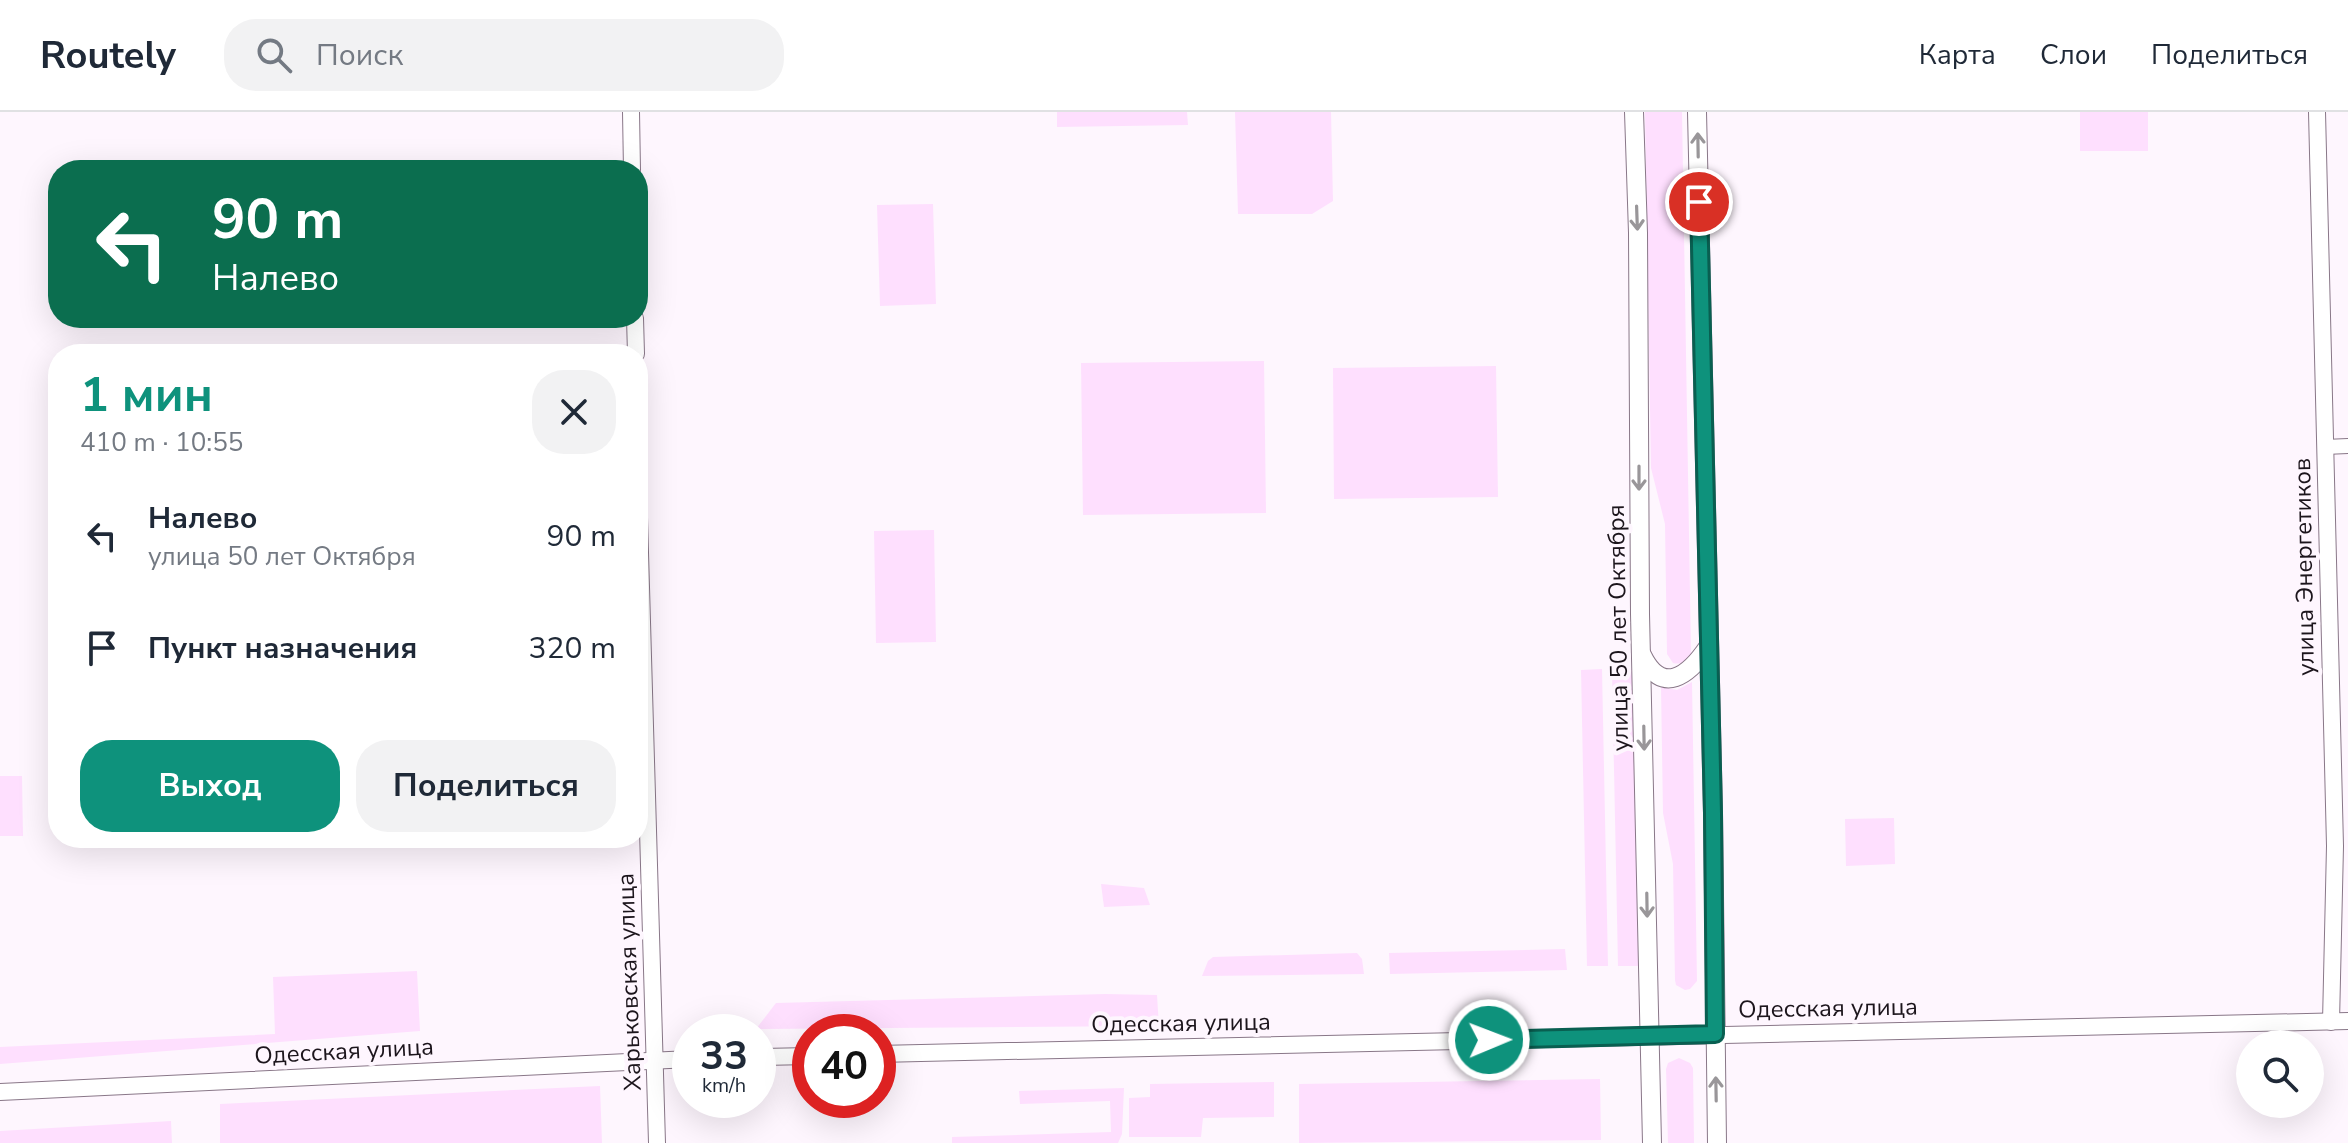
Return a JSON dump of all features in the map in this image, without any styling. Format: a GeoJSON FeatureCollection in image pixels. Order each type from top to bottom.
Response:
{"type":"FeatureCollection","features":[{"type":"Feature","properties":{"kind":"main road","name":"улица 50 лет Октября"},"geometry":{"type":"LineString","coordinates":[[1634,112],[1652,1143]]}},
{"type":"Feature","properties":{"kind":"main road"},"geometry":{"type":"LineString","coordinates":[[1697,112],[1717,1143]]}},
{"type":"Feature","properties":{"kind":"main road"},"geometry":{"type":"LineString","coordinates":[[1642,655],[1648,667],[1659,676],[1673,678],[1686,674],[1708,647]]}},
{"type":"Feature","properties":{"kind":"street"},"geometry":{"type":"LineString","coordinates":[[631,112],[632,160]]}},
{"type":"Feature","properties":{"kind":"street","name":"улица Энергетиков"},"geometry":{"type":"LineString","coordinates":[[2317,112],[2340,1021]]}},
{"type":"Feature","properties":{"kind":"street"},"geometry":{"type":"LineString","coordinates":[[2325,447],[2348,446]]}},
{"type":"Feature","properties":{"kind":"street","name":"Харьковская улица"},"geometry":{"type":"LineString","coordinates":[[648,803],[657,1143]]}},
{"type":"Feature","properties":{"kind":"street","name":"Одесская улица"},"geometry":{"type":"LineString","coordinates":[[896,1054],[2340,1021]]}},
{"type":"Feature","properties":{"kind":"street","name":"Одесская улица"},"geometry":{"type":"LineString","coordinates":[[0,1092],[672,1059]]}},
{"type":"Feature","properties":{"kind":"shaded area"},"geometry":{"type":"Polygon","coordinates":[[[1057,112],[1187,112],[1188,125],[1057,127],[1057,112]]]}},
{"type":"Feature","properties":{"kind":"shaded area"},"geometry":{"type":"Polygon","coordinates":[[[1235,112],[1331,112],[1333,201],[1312,214],[1238,214],[1235,112]]]}},
{"type":"Feature","properties":{"kind":"shaded area"},"geometry":{"type":"Polygon","coordinates":[[[1645,112],[1682,112],[1691,655],[1679,663],[1673,663],[1667,654],[1665,524],[1651,468],[1645,112]]]}},
{"type":"Feature","properties":{"kind":"shaded area"},"geometry":{"type":"Polygon","coordinates":[[[2080,112],[2148,112],[2148,151],[2080,151],[2080,112]]]}},
{"type":"Feature","properties":{"kind":"shaded area"},"geometry":{"type":"Polygon","coordinates":[[[933,204],[936,304],[880,306],[877,205],[933,204]]]}},
{"type":"Feature","properties":{"kind":"shaded area"},"geometry":{"type":"Polygon","coordinates":[[[1264,361],[1266,513],[1083,515],[1081,363],[1264,361]]]}},
{"type":"Feature","properties":{"kind":"shaded area"},"geometry":{"type":"Polygon","coordinates":[[[1496,366],[1498,497],[1334,499],[1333,368],[1496,366]]]}},
{"type":"Feature","properties":{"kind":"shaded area"},"geometry":{"type":"Polygon","coordinates":[[[934,530],[936,642],[876,643],[874,531],[934,530]]]}},
{"type":"Feature","properties":{"kind":"shaded area"},"geometry":{"type":"Polygon","coordinates":[[[1602,669],[1608,966],[1587,966],[1581,670],[1602,669]]]}},
{"type":"Feature","properties":{"kind":"shaded area"},"geometry":{"type":"Polygon","coordinates":[[[1633,669],[1640,966],[1618,966],[1612,670],[1633,669]]]}},
{"type":"Feature","properties":{"kind":"shaded area"},"geometry":{"type":"Polygon","coordinates":[[[1692,682],[1697,981],[1685,990],[1676,985],[1675,980],[1673,864],[1663,813],[1661,687],[1677,690],[1692,682]]]}},
{"type":"Feature","properties":{"kind":"shaded area"},"geometry":{"type":"Polygon","coordinates":[[[0,776],[22,776],[23,836],[0,836],[0,776]]]}},
{"type":"Feature","properties":{"kind":"shaded area"},"geometry":{"type":"Polygon","coordinates":[[[1894,818],[1895,864],[1846,866],[1845,819],[1894,818]]]}},
{"type":"Feature","properties":{"kind":"shaded area"},"geometry":{"type":"Polygon","coordinates":[[[1101,884],[1144,888],[1150,905],[1104,907],[1101,884]]]}},
{"type":"Feature","properties":{"kind":"shaded area"},"geometry":{"type":"Polygon","coordinates":[[[1565,949],[1567,970],[1390,974],[1389,953],[1565,949]]]}},
{"type":"Feature","properties":{"kind":"shaded area"},"geometry":{"type":"Polygon","coordinates":[[[1357,953],[1362,959],[1364,974],[1202,976],[1213,957],[1357,953]]]}},
{"type":"Feature","properties":{"kind":"shaded area"},"geometry":{"type":"Polygon","coordinates":[[[417,971],[420,1031],[0,1064],[0,1047],[275,1034],[273,977],[417,971]]]}},
{"type":"Feature","properties":{"kind":"shaded area"},"geometry":{"type":"Polygon","coordinates":[[[1157,995],[1159,1026],[896,1028],[896,1014],[792,1014],[792,1029],[776,1029],[776,1014],[768,1014],[776,1003],[1157,995]]]}},
{"type":"Feature","properties":{"kind":"shaded area"},"geometry":{"type":"Polygon","coordinates":[[[1679,1058],[1693,1068],[1694,1143],[1668,1143],[1666,1069],[1668,1063],[1679,1058]]]}},
{"type":"Feature","properties":{"kind":"shaded area"},"geometry":{"type":"Polygon","coordinates":[[[1600,1079],[1601,1140],[1299,1143],[1299,1084],[1600,1079]]]}},
{"type":"Feature","properties":{"kind":"shaded area"},"geometry":{"type":"Polygon","coordinates":[[[1274,1082],[1274,1117],[1203,1118],[1201,1137],[1129,1137],[1129,1098],[1150,1097],[1150,1084],[1274,1082]]]}},
{"type":"Feature","properties":{"kind":"shaded area"},"geometry":{"type":"Polygon","coordinates":[[[600,1086],[602,1143],[220,1143],[220,1104],[600,1086]]]}},
{"type":"Feature","properties":{"kind":"shaded area"},"geometry":{"type":"Polygon","coordinates":[[[1124,1088],[1122,1134],[1118,1143],[952,1143],[952,1137],[1111,1132],[1110,1101],[1020,1104],[1019,1091],[1124,1088]]]}},
{"type":"Feature","properties":{"kind":"shaded area"},"geometry":{"type":"Polygon","coordinates":[[[171,1121],[172,1143],[0,1143],[0,1131],[171,1121]]]}},
{"type":"Feature","properties":{"kind":"route"},"geometry":{"type":"LineString","coordinates":[[1489,1040],[1715,1034],[1699,202]]}}]}
